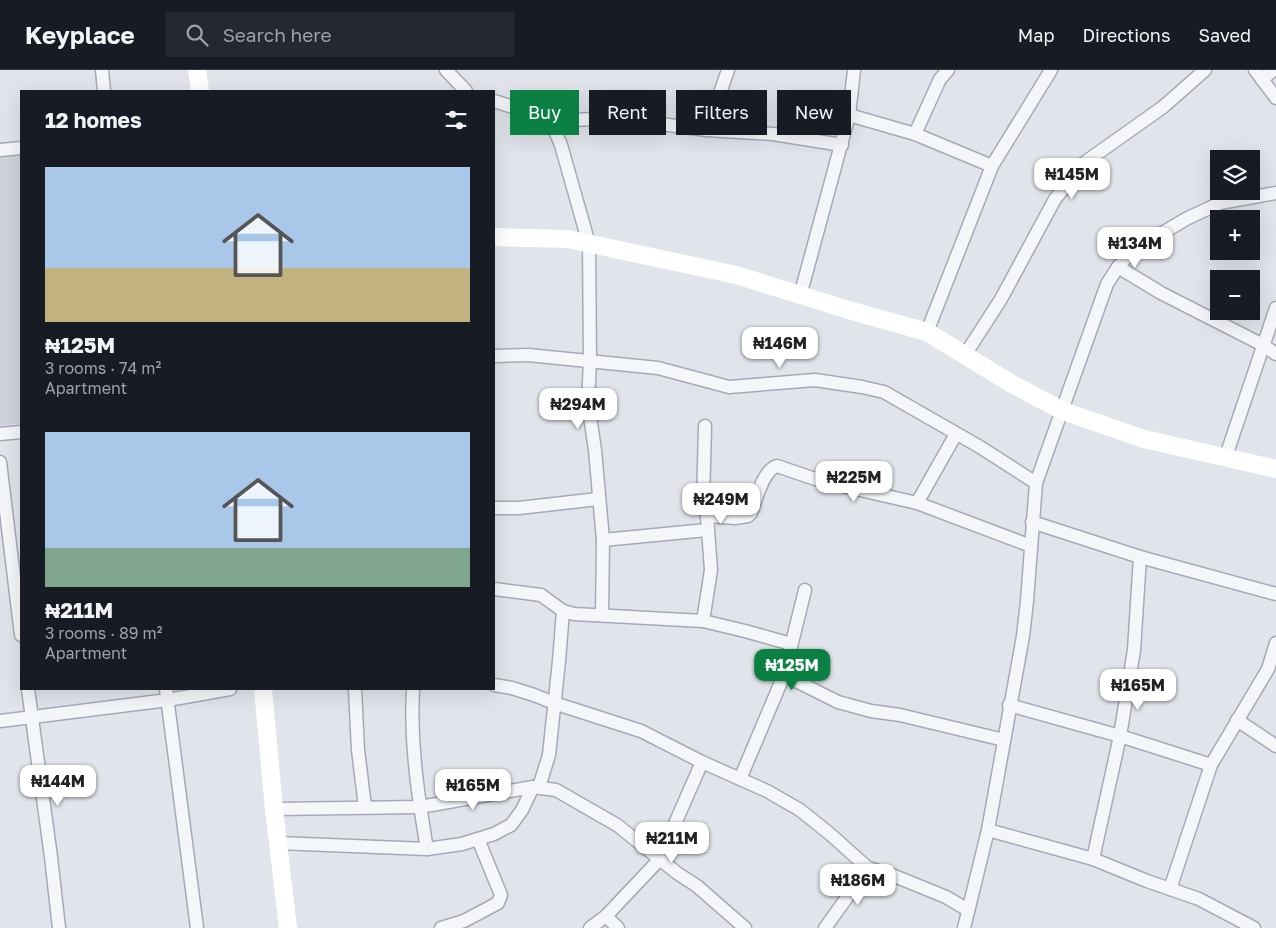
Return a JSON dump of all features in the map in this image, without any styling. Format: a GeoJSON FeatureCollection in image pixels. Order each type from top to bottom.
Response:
{"type":"FeatureCollection","features":[{"type":"Feature","properties":{"kind":"street"},"geometry":{"type":"LineString","coordinates":[[102,70],[104,90]]}},
{"type":"Feature","properties":{"kind":"street"},"geometry":{"type":"LineString","coordinates":[[197,70],[200,90]]}},
{"type":"Feature","properties":{"kind":"street"},"geometry":{"type":"LineString","coordinates":[[446,70],[465,90]]}},
{"type":"Feature","properties":{"kind":"street"},"geometry":{"type":"LineString","coordinates":[[721,90],[728,70]]}},
{"type":"Feature","properties":{"kind":"street"},"geometry":{"type":"LineString","coordinates":[[851,97],[854,70]]}},
{"type":"Feature","properties":{"kind":"street"},"geometry":{"type":"LineString","coordinates":[[915,134],[940,79],[948,70]]}},
{"type":"Feature","properties":{"kind":"street"},"geometry":{"type":"LineString","coordinates":[[927,332],[992,166],[1051,70]]}},
{"type":"Feature","properties":{"kind":"street"},"geometry":{"type":"LineString","coordinates":[[965,355],[1001,299],[1055,199],[1084,163],[1162,107],[1205,70]]}},
{"type":"Feature","properties":{"kind":"street"},"geometry":{"type":"LineString","coordinates":[[1273,70],[1259,75],[1276,98]]}},
{"type":"Feature","properties":{"kind":"street"},"geometry":{"type":"LineString","coordinates":[[495,101],[510,106]]}},
{"type":"Feature","properties":{"kind":"street"},"geometry":{"type":"LineString","coordinates":[[851,116],[915,134],[992,166]]}},
{"type":"Feature","properties":{"kind":"street"},"geometry":{"type":"LineString","coordinates":[[579,120],[614,118],[676,126]]}},
{"type":"Feature","properties":{"kind":"street"},"geometry":{"type":"LineString","coordinates":[[767,134],[842,145]]}},
{"type":"Feature","properties":{"kind":"street"},"geometry":{"type":"LineString","coordinates":[[557,135],[589,244],[590,360],[588,404],[595,450],[603,540],[602,615]]}},
{"type":"Feature","properties":{"kind":"street"},"geometry":{"type":"LineString","coordinates":[[800,296],[844,135]]}},
{"type":"Feature","properties":{"kind":"street"},"geometry":{"type":"LineString","coordinates":[[0,150],[20,148]]}},
{"type":"Feature","properties":{"kind":"street"},"geometry":{"type":"LineString","coordinates":[[965,928],[988,830],[1009,705],[1023,636],[1036,483],[1107,284],[1132,251],[1186,219],[1220,203],[1276,193]]}},
{"type":"Feature","properties":{"kind":"street"},"geometry":{"type":"LineString","coordinates":[[495,237],[568,239],[736,275],[800,296],[927,332],[1012,384],[1063,411],[1144,439],[1276,469]]}},
{"type":"Feature","properties":{"kind":"street"},"geometry":{"type":"LineString","coordinates":[[1118,267],[1161,293],[1264,345],[1276,354]]}},
{"type":"Feature","properties":{"kind":"street"},"geometry":{"type":"LineString","coordinates":[[1225,458],[1276,308]]}},
{"type":"Feature","properties":{"kind":"street"},"geometry":{"type":"LineString","coordinates":[[495,356],[528,355],[658,368],[729,387],[815,380],[884,392],[1036,483]]}},
{"type":"Feature","properties":{"kind":"street"},"geometry":{"type":"LineString","coordinates":[[703,621],[711,570],[707,516],[702,488],[705,426]]}},
{"type":"Feature","properties":{"kind":"street"},"geometry":{"type":"LineString","coordinates":[[0,434],[20,432]]}},
{"type":"Feature","properties":{"kind":"street"},"geometry":{"type":"LineString","coordinates":[[917,503],[956,434]]}},
{"type":"Feature","properties":{"kind":"street"},"geometry":{"type":"LineString","coordinates":[[0,462],[20,627]]}},
{"type":"Feature","properties":{"kind":"street"},"geometry":{"type":"LineString","coordinates":[[707,516],[735,518],[748,516],[751,513],[765,477],[770,469],[777,466],[821,481],[917,503],[1031,546]]}},
{"type":"Feature","properties":{"kind":"street"},"geometry":{"type":"LineString","coordinates":[[495,508],[519,508],[598,499]]}},
{"type":"Feature","properties":{"kind":"street"},"geometry":{"type":"LineString","coordinates":[[1032,522],[1140,557],[1276,594]]}},
{"type":"Feature","properties":{"kind":"street"},"geometry":{"type":"LineString","coordinates":[[603,540],[707,530]]}},
{"type":"Feature","properties":{"kind":"street"},"geometry":{"type":"LineString","coordinates":[[1093,859],[1120,736],[1134,650],[1140,557]]}},
{"type":"Feature","properties":{"kind":"street"},"geometry":{"type":"LineString","coordinates":[[495,589],[542,595],[563,611],[703,621],[791,644]]}},
{"type":"Feature","properties":{"kind":"street"},"geometry":{"type":"LineString","coordinates":[[740,779],[784,675],[805,590]]}},
{"type":"Feature","properties":{"kind":"street"},"geometry":{"type":"LineString","coordinates":[[278,843],[427,849],[462,844],[494,834],[510,824],[522,810],[536,787],[549,755],[563,611]]}},
{"type":"Feature","properties":{"kind":"street"},"geometry":{"type":"LineString","coordinates":[[1170,889],[1211,765],[1268,669],[1276,643]]}},
{"type":"Feature","properties":{"kind":"street"},"geometry":{"type":"LineString","coordinates":[[784,675],[838,702],[870,711],[1004,740]]}},
{"type":"Feature","properties":{"kind":"street"},"geometry":{"type":"LineString","coordinates":[[495,686],[512,688],[641,731],[702,762],[767,791],[800,810],[868,868],[892,875],[946,897],[968,910]]}},
{"type":"Feature","properties":{"kind":"street"},"geometry":{"type":"LineString","coordinates":[[28,690],[59,928]]}},
{"type":"Feature","properties":{"kind":"street"},"geometry":{"type":"LineString","coordinates":[[0,721],[32,718],[167,694],[217,690]]}},
{"type":"Feature","properties":{"kind":"street"},"geometry":{"type":"LineString","coordinates":[[263,690],[274,810],[288,928]]}},
{"type":"Feature","properties":{"kind":"street"},"geometry":{"type":"LineString","coordinates":[[355,690],[358,750],[365,807]]}},
{"type":"Feature","properties":{"kind":"street"},"geometry":{"type":"LineString","coordinates":[[413,690],[412,730],[420,807],[427,849]]}},
{"type":"Feature","properties":{"kind":"street"},"geometry":{"type":"LineString","coordinates":[[167,694],[197,928]]}},
{"type":"Feature","properties":{"kind":"street"},"geometry":{"type":"LineString","coordinates":[[1009,705],[1120,736],[1211,765]]}},
{"type":"Feature","properties":{"kind":"street"},"geometry":{"type":"LineString","coordinates":[[1237,720],[1276,746]]}},
{"type":"Feature","properties":{"kind":"street"},"geometry":{"type":"LineString","coordinates":[[590,928],[606,916],[659,860],[702,762]]}},
{"type":"Feature","properties":{"kind":"street"},"geometry":{"type":"LineString","coordinates":[[274,810],[420,807],[536,787],[556,790],[616,825],[659,860],[697,886],[745,928]]}},
{"type":"Feature","properties":{"kind":"street"},"geometry":{"type":"LineString","coordinates":[[988,830],[1093,859],[1199,899],[1254,928]]}},
{"type":"Feature","properties":{"kind":"street"},"geometry":{"type":"LineString","coordinates":[[441,928],[464,921],[498,903],[501,895],[478,839]]}},
{"type":"Feature","properties":{"kind":"street"},"geometry":{"type":"LineString","coordinates":[[825,928],[868,868]]}},
{"type":"Feature","properties":{"kind":"street"},"geometry":{"type":"LineString","coordinates":[[606,916],[618,928]]}},
{"type":"Feature","properties":{"kind":"shaded area"},"geometry":{"type":"Polygon","coordinates":[[[20,154],[20,423],[0,426],[0,157],[20,154]]]}}]}
